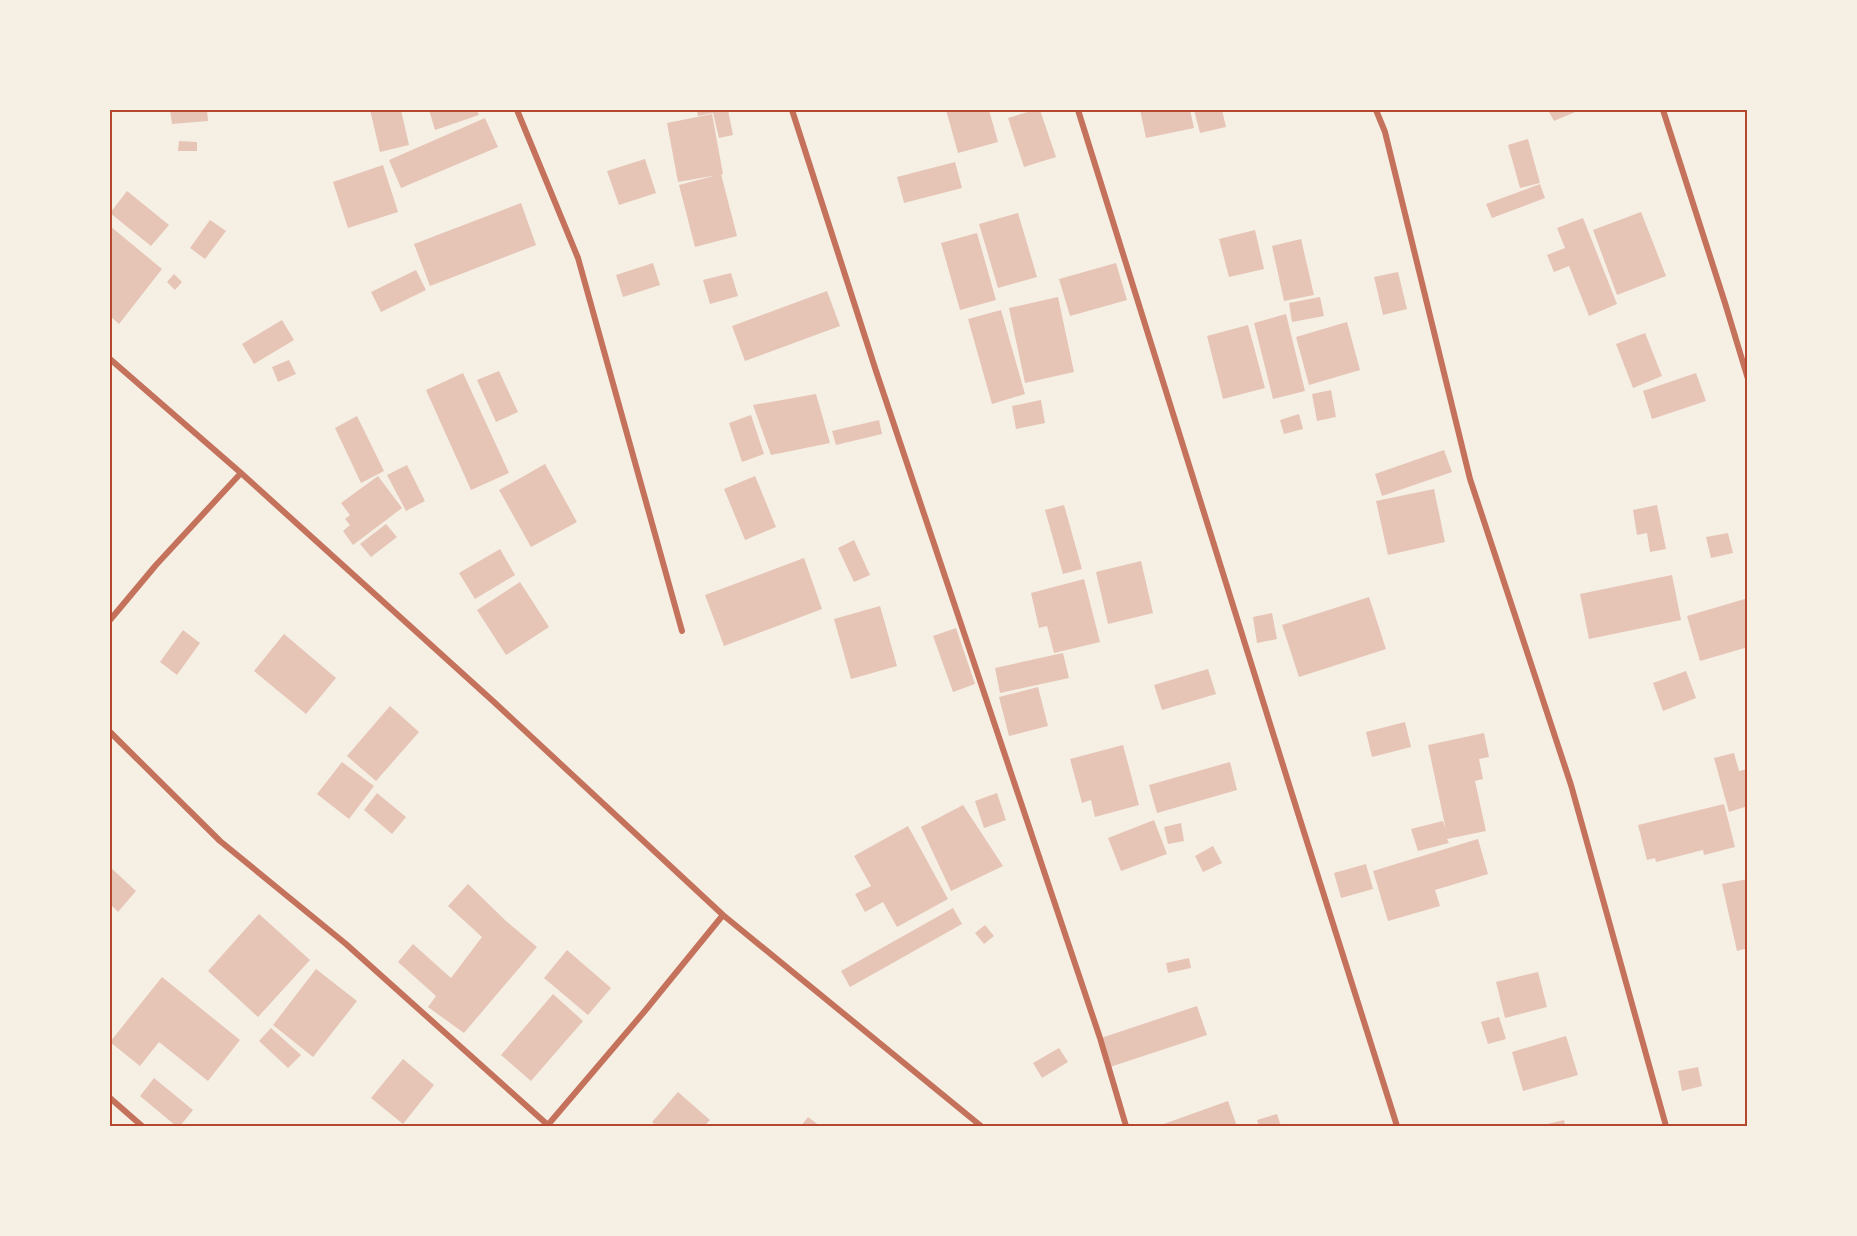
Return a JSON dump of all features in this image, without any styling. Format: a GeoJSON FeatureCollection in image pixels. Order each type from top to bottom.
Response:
{"type":"FeatureCollection","features":[{"type":"Feature","properties":{"kind":"street"},"geometry":{"type":"LineString","coordinates":[[517,110],[578,258],[682,631]]}},
{"type":"Feature","properties":{"kind":"street"},"geometry":{"type":"LineString","coordinates":[[792,110],[888,405],[1100,1038],[1126,1126]]}},
{"type":"Feature","properties":{"kind":"street"},"geometry":{"type":"LineString","coordinates":[[1078,110],[1397,1126]]}},
{"type":"Feature","properties":{"kind":"street"},"geometry":{"type":"LineString","coordinates":[[1376,110],[1385,132],[1470,479],[1571,785],[1666,1126]]}},
{"type":"Feature","properties":{"kind":"street"},"geometry":{"type":"LineString","coordinates":[[1663,110],[1748,379]]}},
{"type":"Feature","properties":{"kind":"street"},"geometry":{"type":"LineString","coordinates":[[110,359],[241,473],[494,702],[723,915],[981,1126]]}},
{"type":"Feature","properties":{"kind":"street"},"geometry":{"type":"LineString","coordinates":[[110,620],[156,565],[241,473]]}},
{"type":"Feature","properties":{"kind":"street"},"geometry":{"type":"LineString","coordinates":[[110,732],[220,841],[346,944],[548,1126],[723,915]]}},
{"type":"Feature","properties":{"kind":"street"},"geometry":{"type":"LineString","coordinates":[[110,1098],[142,1126]]}},
{"type":"Feature","properties":{"kind":"building"},"geometry":{"type":"Polygon","coordinates":[[[170,110],[207,110],[208,121],[172,124],[170,110]]]}},
{"type":"Feature","properties":{"kind":"building"},"geometry":{"type":"Polygon","coordinates":[[[370,110],[401,110],[409,145],[380,152],[370,110]]]}},
{"type":"Feature","properties":{"kind":"building"},"geometry":{"type":"Polygon","coordinates":[[[429,110],[477,110],[479,115],[435,130],[429,110]]]}},
{"type":"Feature","properties":{"kind":"building"},"geometry":{"type":"Polygon","coordinates":[[[697,110],[728,110],[733,135],[719,138],[713,113],[698,116],[697,110]]]}},
{"type":"Feature","properties":{"kind":"building"},"geometry":{"type":"Polygon","coordinates":[[[946,110],[989,110],[998,142],[958,153],[946,110]]]}},
{"type":"Feature","properties":{"kind":"building"},"geometry":{"type":"Polygon","coordinates":[[[1040,110],[1056,157],[1024,167],[1008,118],[1040,110]]]}},
{"type":"Feature","properties":{"kind":"building"},"geometry":{"type":"Polygon","coordinates":[[[1140,110],[1190,110],[1194,128],[1146,138],[1140,110]]]}},
{"type":"Feature","properties":{"kind":"building"},"geometry":{"type":"Polygon","coordinates":[[[1194,110],[1222,110],[1226,127],[1200,133],[1194,110]]]}},
{"type":"Feature","properties":{"kind":"building"},"geometry":{"type":"Polygon","coordinates":[[[1548,110],[1580,110],[1554,121],[1548,110]]]}},
{"type":"Feature","properties":{"kind":"building"},"geometry":{"type":"Polygon","coordinates":[[[712,114],[723,174],[678,182],[667,123],[712,114]]]}},
{"type":"Feature","properties":{"kind":"building"},"geometry":{"type":"Polygon","coordinates":[[[485,118],[498,147],[401,188],[389,160],[485,118]]]}},
{"type":"Feature","properties":{"kind":"building"},"geometry":{"type":"Polygon","coordinates":[[[1528,139],[1540,183],[1520,188],[1508,145],[1528,139]]]}},
{"type":"Feature","properties":{"kind":"building"},"geometry":{"type":"Polygon","coordinates":[[[179,141],[197,142],[197,151],[178,151],[179,141]]]}},
{"type":"Feature","properties":{"kind":"building"},"geometry":{"type":"Polygon","coordinates":[[[645,159],[656,193],[619,205],[607,171],[645,159]]]}},
{"type":"Feature","properties":{"kind":"building"},"geometry":{"type":"Polygon","coordinates":[[[955,162],[962,188],[904,203],[897,177],[955,162]]]}},
{"type":"Feature","properties":{"kind":"building"},"geometry":{"type":"Polygon","coordinates":[[[383,165],[398,212],[348,228],[333,182],[383,165]]]}},
{"type":"Feature","properties":{"kind":"building"},"geometry":{"type":"Polygon","coordinates":[[[721,174],[737,236],[695,247],[679,185],[721,174]]]}},
{"type":"Feature","properties":{"kind":"building"},"geometry":{"type":"Polygon","coordinates":[[[1540,184],[1545,198],[1492,218],[1486,204],[1540,184]]]}},
{"type":"Feature","properties":{"kind":"building"},"geometry":{"type":"Polygon","coordinates":[[[127,191],[169,225],[151,246],[110,213],[127,191]]]}},
{"type":"Feature","properties":{"kind":"building"},"geometry":{"type":"Polygon","coordinates":[[[521,203],[536,245],[430,286],[414,244],[521,203]]]}},
{"type":"Feature","properties":{"kind":"building"},"geometry":{"type":"Polygon","coordinates":[[[1641,212],[1666,276],[1617,295],[1593,230],[1641,212]]]}},
{"type":"Feature","properties":{"kind":"building"},"geometry":{"type":"Polygon","coordinates":[[[1018,213],[1037,277],[998,288],[979,224],[1018,213]]]}},
{"type":"Feature","properties":{"kind":"building"},"geometry":{"type":"Polygon","coordinates":[[[1583,218],[1617,304],[1589,316],[1569,266],[1554,272],[1547,255],[1565,248],[1557,228],[1583,218]]]}},
{"type":"Feature","properties":{"kind":"building"},"geometry":{"type":"Polygon","coordinates":[[[210,220],[226,231],[205,259],[190,248],[210,220]]]}},
{"type":"Feature","properties":{"kind":"building"},"geometry":{"type":"Polygon","coordinates":[[[110,226],[162,269],[119,324],[110,316],[110,226]]]}},
{"type":"Feature","properties":{"kind":"building"},"geometry":{"type":"Polygon","coordinates":[[[1255,230],[1264,269],[1229,277],[1219,239],[1255,230]]]}},
{"type":"Feature","properties":{"kind":"building"},"geometry":{"type":"Polygon","coordinates":[[[977,233],[996,300],[960,310],[941,243],[977,233]]]}},
{"type":"Feature","properties":{"kind":"building"},"geometry":{"type":"Polygon","coordinates":[[[1301,239],[1314,295],[1284,301],[1272,246],[1301,239]]]}},
{"type":"Feature","properties":{"kind":"building"},"geometry":{"type":"Polygon","coordinates":[[[653,263],[660,285],[623,297],[616,275],[653,263]]]}},
{"type":"Feature","properties":{"kind":"building"},"geometry":{"type":"Polygon","coordinates":[[[1116,263],[1127,300],[1070,316],[1059,279],[1116,263]]]}},
{"type":"Feature","properties":{"kind":"building"},"geometry":{"type":"Polygon","coordinates":[[[416,270],[426,290],[381,312],[371,292],[416,270]]]}},
{"type":"Feature","properties":{"kind":"building"},"geometry":{"type":"Polygon","coordinates":[[[1398,272],[1407,309],[1383,315],[1374,277],[1398,272]]]}},
{"type":"Feature","properties":{"kind":"building"},"geometry":{"type":"Polygon","coordinates":[[[731,273],[738,296],[710,304],[703,280],[731,273]]]}},
{"type":"Feature","properties":{"kind":"building"},"geometry":{"type":"Polygon","coordinates":[[[174,274],[182,282],[175,290],[167,282],[174,274]]]}},
{"type":"Feature","properties":{"kind":"building"},"geometry":{"type":"Polygon","coordinates":[[[827,291],[840,326],[745,361],[732,326],[827,291]]]}},
{"type":"Feature","properties":{"kind":"building"},"geometry":{"type":"Polygon","coordinates":[[[1058,297],[1074,372],[1025,383],[1009,308],[1058,297]]]}},
{"type":"Feature","properties":{"kind":"building"},"geometry":{"type":"Polygon","coordinates":[[[1320,297],[1324,316],[1292,322],[1289,303],[1320,297]]]}},
{"type":"Feature","properties":{"kind":"building"},"geometry":{"type":"Polygon","coordinates":[[[1001,310],[1025,394],[992,404],[968,319],[1001,310]]]}},
{"type":"Feature","properties":{"kind":"building"},"geometry":{"type":"Polygon","coordinates":[[[1286,314],[1305,391],[1273,399],[1254,323],[1286,314]]]}},
{"type":"Feature","properties":{"kind":"building"},"geometry":{"type":"Polygon","coordinates":[[[282,320],[294,340],[254,364],[242,344],[282,320]]]}},
{"type":"Feature","properties":{"kind":"building"},"geometry":{"type":"Polygon","coordinates":[[[1347,322],[1360,370],[1309,385],[1296,337],[1347,322]]]}},
{"type":"Feature","properties":{"kind":"building"},"geometry":{"type":"Polygon","coordinates":[[[1248,325],[1265,388],[1223,399],[1207,336],[1248,325]]]}},
{"type":"Feature","properties":{"kind":"building"},"geometry":{"type":"Polygon","coordinates":[[[1645,333],[1662,376],[1633,388],[1616,344],[1645,333]]]}},
{"type":"Feature","properties":{"kind":"building"},"geometry":{"type":"Polygon","coordinates":[[[289,360],[296,374],[278,382],[272,367],[289,360]]]}},
{"type":"Feature","properties":{"kind":"building"},"geometry":{"type":"Polygon","coordinates":[[[499,371],[518,412],[496,422],[477,380],[499,371]]]}},
{"type":"Feature","properties":{"kind":"building"},"geometry":{"type":"Polygon","coordinates":[[[463,373],[509,473],[471,490],[426,390],[463,373]]]}},
{"type":"Feature","properties":{"kind":"building"},"geometry":{"type":"Polygon","coordinates":[[[1696,373],[1706,401],[1652,419],[1643,391],[1696,373]]]}},
{"type":"Feature","properties":{"kind":"building"},"geometry":{"type":"Polygon","coordinates":[[[1331,390],[1336,417],[1317,421],[1312,394],[1331,390]]]}},
{"type":"Feature","properties":{"kind":"building"},"geometry":{"type":"Polygon","coordinates":[[[816,394],[830,443],[771,455],[753,405],[816,394]]]}},
{"type":"Feature","properties":{"kind":"building"},"geometry":{"type":"Polygon","coordinates":[[[1041,400],[1045,423],[1016,429],[1012,406],[1041,400]]]}},
{"type":"Feature","properties":{"kind":"building"},"geometry":{"type":"Polygon","coordinates":[[[1299,414],[1303,429],[1284,434],[1280,420],[1299,414]]]}},
{"type":"Feature","properties":{"kind":"building"},"geometry":{"type":"Polygon","coordinates":[[[751,415],[764,454],[742,462],[729,423],[751,415]]]}},
{"type":"Feature","properties":{"kind":"building"},"geometry":{"type":"Polygon","coordinates":[[[357,416],[384,471],[361,483],[335,428],[357,416]]]}},
{"type":"Feature","properties":{"kind":"building"},"geometry":{"type":"Polygon","coordinates":[[[879,420],[882,434],[836,445],[832,431],[879,420]]]}},
{"type":"Feature","properties":{"kind":"building"},"geometry":{"type":"Polygon","coordinates":[[[1444,450],[1452,472],[1382,496],[1375,474],[1444,450]]]}},
{"type":"Feature","properties":{"kind":"building"},"geometry":{"type":"Polygon","coordinates":[[[545,464],[577,522],[531,547],[499,490],[545,464]]]}},
{"type":"Feature","properties":{"kind":"building"},"geometry":{"type":"Polygon","coordinates":[[[407,465],[425,501],[406,511],[387,475],[407,465]]]}},
{"type":"Feature","properties":{"kind":"building"},"geometry":{"type":"Polygon","coordinates":[[[378,476],[402,508],[353,545],[343,531],[350,525],[345,519],[350,515],[341,503],[378,476]]]}},
{"type":"Feature","properties":{"kind":"building"},"geometry":{"type":"Polygon","coordinates":[[[755,476],[776,527],[745,540],[724,489],[755,476]]]}},
{"type":"Feature","properties":{"kind":"building"},"geometry":{"type":"Polygon","coordinates":[[[1434,489],[1445,542],[1388,555],[1376,501],[1434,489]]]}},
{"type":"Feature","properties":{"kind":"building"},"geometry":{"type":"Polygon","coordinates":[[[1064,505],[1082,569],[1063,574],[1045,510],[1064,505]]]}},
{"type":"Feature","properties":{"kind":"building"},"geometry":{"type":"Polygon","coordinates":[[[1657,505],[1666,549],[1650,552],[1647,533],[1637,535],[1633,510],[1657,505]]]}},
{"type":"Feature","properties":{"kind":"building"},"geometry":{"type":"Polygon","coordinates":[[[386,524],[397,537],[371,557],[360,544],[386,524]]]}},
{"type":"Feature","properties":{"kind":"building"},"geometry":{"type":"Polygon","coordinates":[[[1728,533],[1733,553],[1711,558],[1706,537],[1728,533]]]}},
{"type":"Feature","properties":{"kind":"building"},"geometry":{"type":"Polygon","coordinates":[[[854,540],[870,575],[854,582],[838,548],[854,540]]]}},
{"type":"Feature","properties":{"kind":"building"},"geometry":{"type":"Polygon","coordinates":[[[500,549],[515,575],[475,599],[459,573],[500,549]]]}},
{"type":"Feature","properties":{"kind":"building"},"geometry":{"type":"Polygon","coordinates":[[[804,558],[822,609],[724,646],[705,595],[804,558]]]}},
{"type":"Feature","properties":{"kind":"building"},"geometry":{"type":"Polygon","coordinates":[[[1141,561],[1153,613],[1108,624],[1096,572],[1141,561]]]}},
{"type":"Feature","properties":{"kind":"building"},"geometry":{"type":"Polygon","coordinates":[[[1672,575],[1681,620],[1589,639],[1580,594],[1672,575]]]}},
{"type":"Feature","properties":{"kind":"building"},"geometry":{"type":"Polygon","coordinates":[[[1084,579],[1100,642],[1054,653],[1047,626],[1039,628],[1031,593],[1084,579]]]}},
{"type":"Feature","properties":{"kind":"building"},"geometry":{"type":"Polygon","coordinates":[[[520,582],[549,627],[506,655],[477,610],[520,582]]]}},
{"type":"Feature","properties":{"kind":"building"},"geometry":{"type":"Polygon","coordinates":[[[1369,597],[1386,649],[1299,677],[1282,625],[1369,597]]]}},
{"type":"Feature","properties":{"kind":"building"},"geometry":{"type":"Polygon","coordinates":[[[1748,598],[1748,647],[1700,661],[1687,616],[1748,598]]]}},
{"type":"Feature","properties":{"kind":"building"},"geometry":{"type":"Polygon","coordinates":[[[880,606],[897,666],[851,679],[834,619],[880,606]]]}},
{"type":"Feature","properties":{"kind":"building"},"geometry":{"type":"Polygon","coordinates":[[[1272,613],[1277,639],[1257,643],[1253,617],[1272,613]]]}},
{"type":"Feature","properties":{"kind":"building"},"geometry":{"type":"Polygon","coordinates":[[[956,628],[975,684],[953,692],[933,636],[956,628]]]}},
{"type":"Feature","properties":{"kind":"building"},"geometry":{"type":"Polygon","coordinates":[[[183,630],[200,643],[177,675],[160,662],[183,630]]]}},
{"type":"Feature","properties":{"kind":"building"},"geometry":{"type":"Polygon","coordinates":[[[284,634],[336,678],[306,714],[254,671],[284,634]]]}},
{"type":"Feature","properties":{"kind":"building"},"geometry":{"type":"Polygon","coordinates":[[[1063,653],[1069,678],[1000,693],[995,668],[1063,653]]]}},
{"type":"Feature","properties":{"kind":"building"},"geometry":{"type":"Polygon","coordinates":[[[1208,669],[1216,694],[1162,710],[1154,685],[1208,669]]]}},
{"type":"Feature","properties":{"kind":"building"},"geometry":{"type":"Polygon","coordinates":[[[1686,671],[1696,698],[1663,711],[1653,683],[1686,671]]]}},
{"type":"Feature","properties":{"kind":"building"},"geometry":{"type":"Polygon","coordinates":[[[1038,687],[1048,726],[1009,736],[999,697],[1038,687]]]}},
{"type":"Feature","properties":{"kind":"building"},"geometry":{"type":"Polygon","coordinates":[[[390,706],[419,732],[376,781],[347,756],[390,706]]]}},
{"type":"Feature","properties":{"kind":"building"},"geometry":{"type":"Polygon","coordinates":[[[1405,722],[1411,747],[1372,757],[1366,732],[1405,722]]]}},
{"type":"Feature","properties":{"kind":"building"},"geometry":{"type":"Polygon","coordinates":[[[1484,733],[1489,757],[1479,759],[1483,779],[1475,781],[1486,831],[1447,839],[1449,843],[1418,851],[1411,829],[1443,821],[1446,830],[1428,745],[1484,733]]]}},
{"type":"Feature","properties":{"kind":"building"},"geometry":{"type":"Polygon","coordinates":[[[1123,745],[1139,805],[1095,817],[1091,800],[1082,803],[1070,759],[1123,745]]]}},
{"type":"Feature","properties":{"kind":"building"},"geometry":{"type":"Polygon","coordinates":[[[1734,753],[1739,771],[1748,769],[1748,806],[1729,812],[1714,758],[1734,753]]]}},
{"type":"Feature","properties":{"kind":"building"},"geometry":{"type":"Polygon","coordinates":[[[342,762],[374,786],[349,819],[317,794],[342,762]]]}},
{"type":"Feature","properties":{"kind":"building"},"geometry":{"type":"Polygon","coordinates":[[[1230,762],[1237,790],[1157,813],[1149,785],[1230,762]]]}},
{"type":"Feature","properties":{"kind":"building"},"geometry":{"type":"Polygon","coordinates":[[[377,793],[406,817],[392,834],[364,810],[377,793]]]}},
{"type":"Feature","properties":{"kind":"building"},"geometry":{"type":"Polygon","coordinates":[[[997,793],[1006,820],[984,828],[975,801],[997,793]]]}},
{"type":"Feature","properties":{"kind":"building"},"geometry":{"type":"Polygon","coordinates":[[[1724,804],[1735,847],[1704,855],[1703,850],[1656,862],[1655,858],[1647,860],[1638,825],[1724,804]]]}},
{"type":"Feature","properties":{"kind":"building"},"geometry":{"type":"Polygon","coordinates":[[[963,805],[1003,866],[951,891],[921,827],[963,805]]]}},
{"type":"Feature","properties":{"kind":"building"},"geometry":{"type":"Polygon","coordinates":[[[1154,820],[1167,854],[1121,871],[1108,838],[1154,820]]]}},
{"type":"Feature","properties":{"kind":"building"},"geometry":{"type":"Polygon","coordinates":[[[1181,823],[1184,841],[1168,844],[1164,827],[1181,823]]]}},
{"type":"Feature","properties":{"kind":"building"},"geometry":{"type":"Polygon","coordinates":[[[908,826],[948,899],[897,927],[883,902],[865,912],[855,894],[871,886],[854,856],[908,826]]]}},
{"type":"Feature","properties":{"kind":"building"},"geometry":{"type":"Polygon","coordinates":[[[1478,839],[1488,874],[1435,890],[1440,906],[1388,921],[1373,871],[1478,839]]]}},
{"type":"Feature","properties":{"kind":"building"},"geometry":{"type":"Polygon","coordinates":[[[1213,846],[1222,863],[1203,872],[1195,856],[1213,846]]]}},
{"type":"Feature","properties":{"kind":"building"},"geometry":{"type":"Polygon","coordinates":[[[1366,864],[1373,889],[1341,898],[1334,873],[1366,864]]]}},
{"type":"Feature","properties":{"kind":"building"},"geometry":{"type":"Polygon","coordinates":[[[110,867],[136,891],[118,912],[110,904],[110,867]]]}},
{"type":"Feature","properties":{"kind":"building"},"geometry":{"type":"Polygon","coordinates":[[[1748,879],[1748,948],[1737,951],[1722,884],[1748,879]]]}},
{"type":"Feature","properties":{"kind":"building"},"geometry":{"type":"Polygon","coordinates":[[[468,884],[537,947],[464,1033],[428,1007],[436,996],[398,962],[413,944],[451,978],[482,937],[448,906],[468,884]]]}},
{"type":"Feature","properties":{"kind":"building"},"geometry":{"type":"Polygon","coordinates":[[[953,908],[962,924],[850,987],[841,971],[953,908]]]}},
{"type":"Feature","properties":{"kind":"building"},"geometry":{"type":"Polygon","coordinates":[[[259,914],[310,960],[258,1017],[208,971],[259,914]]]}},
{"type":"Feature","properties":{"kind":"building"},"geometry":{"type":"Polygon","coordinates":[[[985,925],[994,936],[984,944],[975,933],[985,925]]]}},
{"type":"Feature","properties":{"kind":"building"},"geometry":{"type":"Polygon","coordinates":[[[567,950],[611,988],[588,1015],[544,978],[567,950]]]}},
{"type":"Feature","properties":{"kind":"building"},"geometry":{"type":"Polygon","coordinates":[[[1189,958],[1191,968],[1168,973],[1166,963],[1189,958]]]}},
{"type":"Feature","properties":{"kind":"building"},"geometry":{"type":"Polygon","coordinates":[[[316,969],[357,1001],[313,1057],[273,1025],[316,969]]]}},
{"type":"Feature","properties":{"kind":"building"},"geometry":{"type":"Polygon","coordinates":[[[1538,972],[1547,1007],[1505,1018],[1496,982],[1538,972]]]}},
{"type":"Feature","properties":{"kind":"building"},"geometry":{"type":"Polygon","coordinates":[[[162,977],[240,1040],[208,1081],[159,1042],[140,1066],[110,1042],[162,977]]]}},
{"type":"Feature","properties":{"kind":"building"},"geometry":{"type":"Polygon","coordinates":[[[553,994],[583,1021],[531,1081],[501,1055],[553,994]]]}},
{"type":"Feature","properties":{"kind":"building"},"geometry":{"type":"Polygon","coordinates":[[[1197,1006],[1207,1035],[1110,1067],[1101,1038],[1197,1006]]]}},
{"type":"Feature","properties":{"kind":"building"},"geometry":{"type":"Polygon","coordinates":[[[1499,1017],[1506,1039],[1488,1044],[1481,1022],[1499,1017]]]}},
{"type":"Feature","properties":{"kind":"building"},"geometry":{"type":"Polygon","coordinates":[[[271,1028],[301,1055],[288,1068],[259,1041],[271,1028]]]}},
{"type":"Feature","properties":{"kind":"building"},"geometry":{"type":"Polygon","coordinates":[[[1566,1036],[1578,1075],[1523,1091],[1512,1052],[1566,1036]]]}},
{"type":"Feature","properties":{"kind":"building"},"geometry":{"type":"Polygon","coordinates":[[[1059,1048],[1068,1062],[1042,1078],[1033,1063],[1059,1048]]]}},
{"type":"Feature","properties":{"kind":"building"},"geometry":{"type":"Polygon","coordinates":[[[403,1059],[434,1085],[403,1124],[371,1098],[403,1059]]]}},
{"type":"Feature","properties":{"kind":"building"},"geometry":{"type":"Polygon","coordinates":[[[1698,1067],[1702,1086],[1682,1091],[1678,1071],[1698,1067]]]}},
{"type":"Feature","properties":{"kind":"building"},"geometry":{"type":"Polygon","coordinates":[[[154,1078],[193,1110],[180,1126],[176,1126],[140,1096],[154,1078]]]}},
{"type":"Feature","properties":{"kind":"building"},"geometry":{"type":"Polygon","coordinates":[[[678,1092],[710,1120],[704,1126],[657,1126],[652,1122],[678,1092]]]}},
{"type":"Feature","properties":{"kind":"building"},"geometry":{"type":"Polygon","coordinates":[[[1228,1101],[1237,1126],[1158,1126],[1228,1101]]]}},
{"type":"Feature","properties":{"kind":"building"},"geometry":{"type":"Polygon","coordinates":[[[1277,1114],[1281,1126],[1259,1126],[1257,1120],[1277,1114]]]}},
{"type":"Feature","properties":{"kind":"building"},"geometry":{"type":"Polygon","coordinates":[[[808,1117],[820,1126],[801,1126],[808,1117]]]}},
{"type":"Feature","properties":{"kind":"building"},"geometry":{"type":"Polygon","coordinates":[[[1564,1120],[1565,1126],[1539,1126],[1564,1120]]]}}]}
